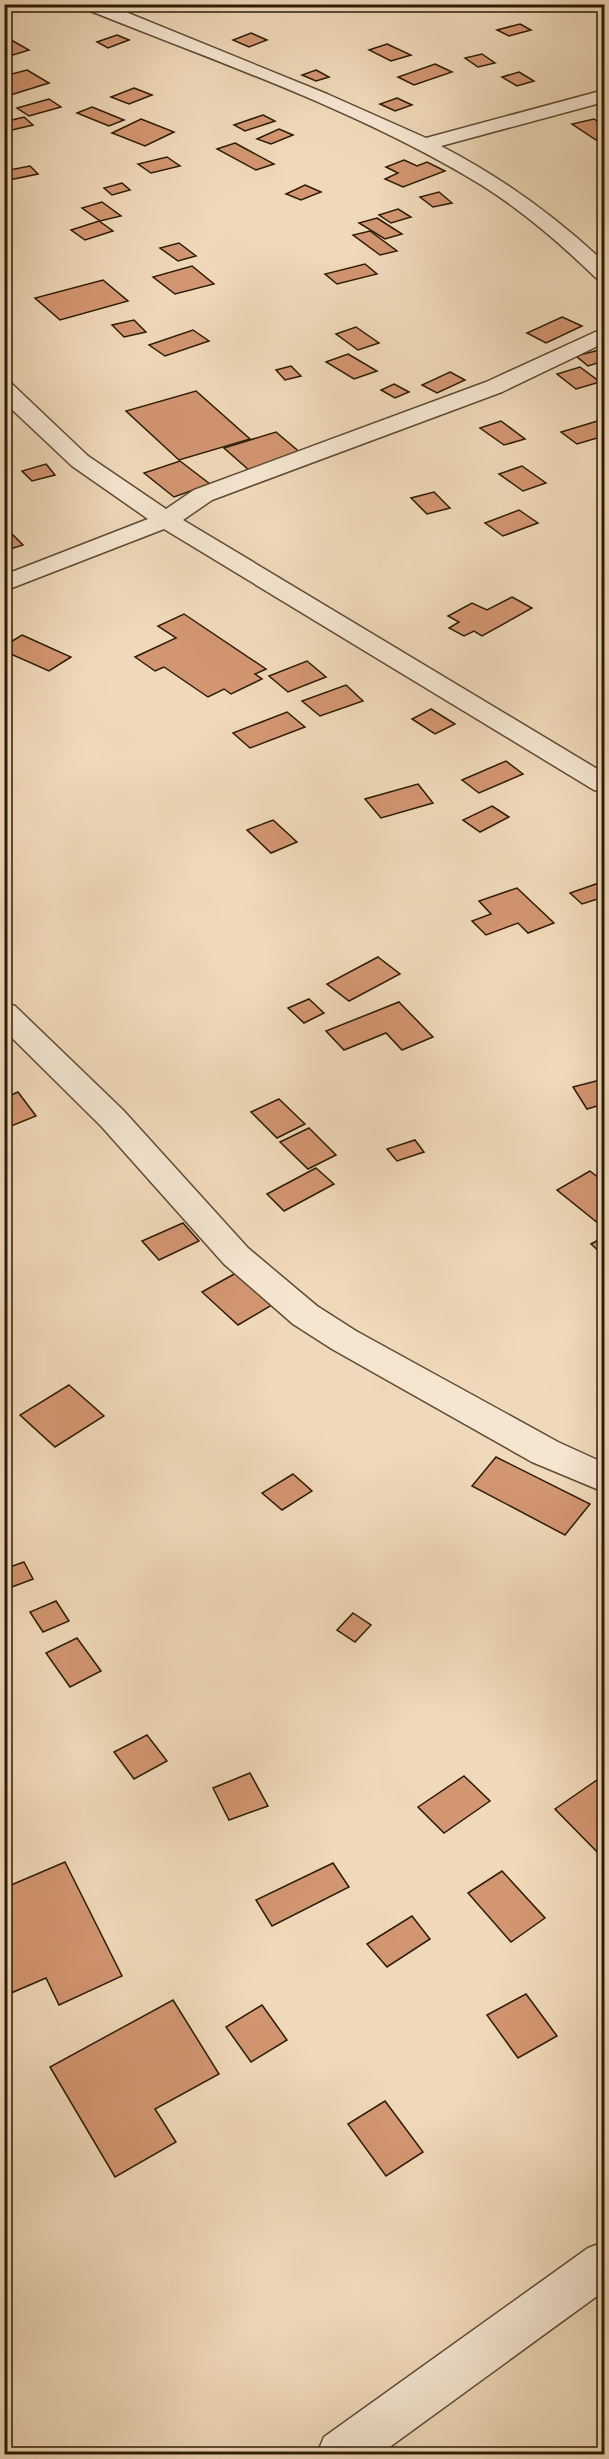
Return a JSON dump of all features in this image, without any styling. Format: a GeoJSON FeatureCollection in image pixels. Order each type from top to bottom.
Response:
{"type":"FeatureCollection","features":[{"type":"Feature","properties":{"kind":"street"},"geometry":{"type":"LineString","coordinates":[[89,4],[427,144],[520,201],[595,252],[604,273]]}},
{"type":"Feature","properties":{"kind":"street"},"geometry":{"type":"LineString","coordinates":[[427,144],[604,96]]}},
{"type":"Feature","properties":{"kind":"street"},"geometry":{"type":"LineString","coordinates":[[4,584],[166,520],[203,495],[494,387],[604,335]]}},
{"type":"Feature","properties":{"kind":"street"},"geometry":{"type":"LineString","coordinates":[[4,390],[80,461],[166,520],[604,784]]}},
{"type":"Feature","properties":{"kind":"street"},"geometry":{"type":"LineString","coordinates":[[4,1013],[54,1059],[112,1118],[236,1256],[305,1315],[344,1340],[545,1452],[604,1479]]}},
{"type":"Feature","properties":{"kind":"street"},"geometry":{"type":"LineString","coordinates":[[341,2454],[604,2264]]}},
{"type":"Feature","properties":{"kind":"building"},"geometry":{"type":"Polygon","coordinates":[[[520,24],[531,30],[509,36],[497,30],[520,24]]]}},
{"type":"Feature","properties":{"kind":"building"},"geometry":{"type":"Polygon","coordinates":[[[251,33],[267,40],[249,47],[233,40],[251,33]]]}},
{"type":"Feature","properties":{"kind":"building"},"geometry":{"type":"Polygon","coordinates":[[[117,35],[129,40],[108,48],[97,42],[117,35]]]}},
{"type":"Feature","properties":{"kind":"building"},"geometry":{"type":"Polygon","coordinates":[[[4,36],[29,50],[13,55],[4,51],[4,36]]]}},
{"type":"Feature","properties":{"kind":"building"},"geometry":{"type":"Polygon","coordinates":[[[387,44],[411,55],[391,61],[369,50],[387,44]]]}},
{"type":"Feature","properties":{"kind":"building"},"geometry":{"type":"Polygon","coordinates":[[[482,54],[495,63],[478,67],[465,58],[482,54]]]}},
{"type":"Feature","properties":{"kind":"building"},"geometry":{"type":"Polygon","coordinates":[[[435,64],[452,72],[414,85],[398,77],[435,64]]]}},
{"type":"Feature","properties":{"kind":"building"},"geometry":{"type":"Polygon","coordinates":[[[27,70],[49,83],[4,97],[4,76],[27,70]]]}},
{"type":"Feature","properties":{"kind":"building"},"geometry":{"type":"Polygon","coordinates":[[[316,70],[329,77],[316,81],[302,75],[316,70]]]}},
{"type":"Feature","properties":{"kind":"building"},"geometry":{"type":"Polygon","coordinates":[[[519,72],[534,81],[517,86],[502,77],[519,72]]]}},
{"type":"Feature","properties":{"kind":"building"},"geometry":{"type":"Polygon","coordinates":[[[134,88],[152,95],[129,104],[111,97],[134,88]]]}},
{"type":"Feature","properties":{"kind":"building"},"geometry":{"type":"Polygon","coordinates":[[[397,98],[412,105],[395,111],[380,104],[397,98]]]}},
{"type":"Feature","properties":{"kind":"building"},"geometry":{"type":"Polygon","coordinates":[[[49,99],[61,107],[29,116],[17,108],[49,99]]]}},
{"type":"Feature","properties":{"kind":"building"},"geometry":{"type":"Polygon","coordinates":[[[92,107],[124,120],[109,126],[77,113],[92,107]]]}},
{"type":"Feature","properties":{"kind":"building"},"geometry":{"type":"Polygon","coordinates":[[[263,115],[275,121],[245,131],[234,125],[263,115]]]}},
{"type":"Feature","properties":{"kind":"building"},"geometry":{"type":"Polygon","coordinates":[[[24,117],[33,125],[12,130],[4,122],[24,117]]]}},
{"type":"Feature","properties":{"kind":"building"},"geometry":{"type":"Polygon","coordinates":[[[141,119],[174,132],[145,146],[112,133],[141,119]]]}},
{"type":"Feature","properties":{"kind":"building"},"geometry":{"type":"Polygon","coordinates":[[[594,119],[604,126],[604,138],[596,140],[572,124],[594,119]]]}},
{"type":"Feature","properties":{"kind":"building"},"geometry":{"type":"Polygon","coordinates":[[[279,129],[293,135],[271,144],[257,139],[279,129]]]}},
{"type":"Feature","properties":{"kind":"building"},"geometry":{"type":"Polygon","coordinates":[[[235,143],[274,164],[256,170],[217,149],[235,143]]]}},
{"type":"Feature","properties":{"kind":"building"},"geometry":{"type":"Polygon","coordinates":[[[167,157],[180,166],[151,173],[138,164],[167,157]]]}},
{"type":"Feature","properties":{"kind":"building"},"geometry":{"type":"Polygon","coordinates":[[[404,160],[417,166],[427,162],[445,171],[403,187],[385,179],[398,173],[386,167],[404,160]]]}},
{"type":"Feature","properties":{"kind":"building"},"geometry":{"type":"Polygon","coordinates":[[[30,166],[38,174],[4,181],[4,171],[30,166]]]}},
{"type":"Feature","properties":{"kind":"building"},"geometry":{"type":"Polygon","coordinates":[[[122,183],[130,190],[112,195],[104,188],[122,183]]]}},
{"type":"Feature","properties":{"kind":"building"},"geometry":{"type":"Polygon","coordinates":[[[305,185],[321,192],[301,200],[286,194],[305,185]]]}},
{"type":"Feature","properties":{"kind":"building"},"geometry":{"type":"Polygon","coordinates":[[[439,192],[452,203],[433,207],[420,197],[439,192]]]}},
{"type":"Feature","properties":{"kind":"building"},"geometry":{"type":"Polygon","coordinates":[[[102,202],[121,216],[100,221],[82,208],[102,202]]]}},
{"type":"Feature","properties":{"kind":"building"},"geometry":{"type":"Polygon","coordinates":[[[398,209],[411,217],[391,223],[379,215],[398,209]]]}},
{"type":"Feature","properties":{"kind":"building"},"geometry":{"type":"Polygon","coordinates":[[[377,218],[402,234],[385,239],[359,223],[377,218]]]}},
{"type":"Feature","properties":{"kind":"building"},"geometry":{"type":"Polygon","coordinates":[[[99,221],[113,231],[85,240],[71,230],[99,221]]]}},
{"type":"Feature","properties":{"kind":"building"},"geometry":{"type":"Polygon","coordinates":[[[370,231],[397,251],[380,255],[353,235],[370,231]]]}},
{"type":"Feature","properties":{"kind":"building"},"geometry":{"type":"Polygon","coordinates":[[[179,243],[196,256],[178,261],[160,248],[179,243]]]}},
{"type":"Feature","properties":{"kind":"building"},"geometry":{"type":"Polygon","coordinates":[[[365,264],[377,274],[337,284],[325,274],[365,264]]]}},
{"type":"Feature","properties":{"kind":"building"},"geometry":{"type":"Polygon","coordinates":[[[192,266],[214,284],[175,294],[153,277],[192,266]]]}},
{"type":"Feature","properties":{"kind":"building"},"geometry":{"type":"Polygon","coordinates":[[[103,280],[128,301],[60,320],[35,298],[103,280]]]}},
{"type":"Feature","properties":{"kind":"building"},"geometry":{"type":"Polygon","coordinates":[[[562,317],[582,326],[546,343],[527,333],[562,317]]]}},
{"type":"Feature","properties":{"kind":"building"},"geometry":{"type":"Polygon","coordinates":[[[134,320],[146,332],[124,337],[112,325],[134,320]]]}},
{"type":"Feature","properties":{"kind":"building"},"geometry":{"type":"Polygon","coordinates":[[[356,327],[379,343],[358,350],[336,334],[356,327]]]}},
{"type":"Feature","properties":{"kind":"building"},"geometry":{"type":"Polygon","coordinates":[[[193,330],[209,341],[165,356],[149,345],[193,330]]]}},
{"type":"Feature","properties":{"kind":"building"},"geometry":{"type":"Polygon","coordinates":[[[603,349],[604,361],[588,366],[576,356],[603,349]]]}},
{"type":"Feature","properties":{"kind":"building"},"geometry":{"type":"Polygon","coordinates":[[[348,354],[377,371],[354,379],[326,362],[348,354]]]}},
{"type":"Feature","properties":{"kind":"building"},"geometry":{"type":"Polygon","coordinates":[[[291,366],[301,376],[285,380],[276,370],[291,366]]]}},
{"type":"Feature","properties":{"kind":"building"},"geometry":{"type":"Polygon","coordinates":[[[580,367],[600,382],[576,389],[557,374],[580,367]]]}},
{"type":"Feature","properties":{"kind":"building"},"geometry":{"type":"Polygon","coordinates":[[[450,372],[465,380],[437,393],[422,385],[450,372]]]}},
{"type":"Feature","properties":{"kind":"building"},"geometry":{"type":"Polygon","coordinates":[[[394,384],[409,392],[395,398],[381,390],[394,384]]]}},
{"type":"Feature","properties":{"kind":"building"},"geometry":{"type":"Polygon","coordinates":[[[196,391],[250,439],[179,460],[126,411],[196,391]]]}},
{"type":"Feature","properties":{"kind":"building"},"geometry":{"type":"Polygon","coordinates":[[[604,419],[604,436],[577,444],[561,432],[604,419]]]}},
{"type":"Feature","properties":{"kind":"building"},"geometry":{"type":"Polygon","coordinates":[[[501,421],[525,439],[504,445],[480,428],[501,421]]]}},
{"type":"Feature","properties":{"kind":"building"},"geometry":{"type":"Polygon","coordinates":[[[276,432],[303,455],[250,471],[224,448],[276,432]]]}},
{"type":"Feature","properties":{"kind":"building"},"geometry":{"type":"Polygon","coordinates":[[[180,461],[210,484],[174,497],[144,473],[180,461]]]}},
{"type":"Feature","properties":{"kind":"building"},"geometry":{"type":"Polygon","coordinates":[[[46,464],[55,475],[32,481],[22,471],[46,464]]]}},
{"type":"Feature","properties":{"kind":"building"},"geometry":{"type":"Polygon","coordinates":[[[522,466],[546,483],[523,491],[499,474],[522,466]]]}},
{"type":"Feature","properties":{"kind":"building"},"geometry":{"type":"Polygon","coordinates":[[[434,492],[450,508],[427,514],[411,498],[434,492]]]}},
{"type":"Feature","properties":{"kind":"building"},"geometry":{"type":"Polygon","coordinates":[[[519,510],[538,523],[503,536],[485,523],[519,510]]]}},
{"type":"Feature","properties":{"kind":"building"},"geometry":{"type":"Polygon","coordinates":[[[11,533],[23,545],[4,551],[4,535],[11,533]]]}},
{"type":"Feature","properties":{"kind":"building"},"geometry":{"type":"Polygon","coordinates":[[[512,597],[532,608],[482,636],[474,631],[464,636],[449,628],[459,622],[448,616],[472,603],[487,610],[512,597]]]}},
{"type":"Feature","properties":{"kind":"building"},"geometry":{"type":"Polygon","coordinates":[[[184,614],[266,669],[255,674],[262,679],[231,694],[224,689],[208,697],[164,667],[155,671],[135,657],[176,638],[158,626],[184,614]]]}},
{"type":"Feature","properties":{"kind":"building"},"geometry":{"type":"Polygon","coordinates":[[[22,635],[71,657],[49,671],[4,651],[4,646],[22,635]]]}},
{"type":"Feature","properties":{"kind":"building"},"geometry":{"type":"Polygon","coordinates":[[[307,661],[326,677],[288,692],[269,676],[307,661]]]}},
{"type":"Feature","properties":{"kind":"building"},"geometry":{"type":"Polygon","coordinates":[[[346,685],[363,701],[320,716],[302,701],[346,685]]]}},
{"type":"Feature","properties":{"kind":"building"},"geometry":{"type":"Polygon","coordinates":[[[431,709],[455,724],[435,734],[412,719],[431,709]]]}},
{"type":"Feature","properties":{"kind":"building"},"geometry":{"type":"Polygon","coordinates":[[[287,712],[305,727],[250,748],[233,733],[287,712]]]}},
{"type":"Feature","properties":{"kind":"building"},"geometry":{"type":"Polygon","coordinates":[[[506,761],[523,774],[479,793],[462,780],[506,761]]]}},
{"type":"Feature","properties":{"kind":"building"},"geometry":{"type":"Polygon","coordinates":[[[418,784],[433,803],[381,818],[365,799],[418,784]]]}},
{"type":"Feature","properties":{"kind":"building"},"geometry":{"type":"Polygon","coordinates":[[[492,806],[509,817],[480,832],[463,820],[492,806]]]}},
{"type":"Feature","properties":{"kind":"building"},"geometry":{"type":"Polygon","coordinates":[[[273,820],[297,842],[271,853],[247,830],[273,820]]]}},
{"type":"Feature","properties":{"kind":"building"},"geometry":{"type":"Polygon","coordinates":[[[599,883],[604,889],[604,897],[582,904],[570,893],[599,883]]]}},
{"type":"Feature","properties":{"kind":"building"},"geometry":{"type":"Polygon","coordinates":[[[517,888],[554,923],[528,933],[518,923],[486,935],[472,921],[491,914],[479,901],[517,888]]]}},
{"type":"Feature","properties":{"kind":"building"},"geometry":{"type":"Polygon","coordinates":[[[378,957],[400,974],[349,1001],[327,984],[378,957]]]}},
{"type":"Feature","properties":{"kind":"building"},"geometry":{"type":"Polygon","coordinates":[[[309,999],[324,1013],[304,1023],[288,1008],[309,999]]]}},
{"type":"Feature","properties":{"kind":"building"},"geometry":{"type":"Polygon","coordinates":[[[399,1002],[433,1037],[402,1050],[386,1033],[344,1050],[326,1031],[399,1002]]]}},
{"type":"Feature","properties":{"kind":"building"},"geometry":{"type":"Polygon","coordinates":[[[604,1079],[604,1104],[587,1109],[573,1087],[604,1079]]]}},
{"type":"Feature","properties":{"kind":"building"},"geometry":{"type":"Polygon","coordinates":[[[18,1092],[36,1116],[4,1129],[4,1098],[18,1092]]]}},
{"type":"Feature","properties":{"kind":"building"},"geometry":{"type":"Polygon","coordinates":[[[279,1099],[305,1124],[277,1138],[251,1112],[279,1099]]]}},
{"type":"Feature","properties":{"kind":"building"},"geometry":{"type":"Polygon","coordinates":[[[309,1128],[336,1155],[308,1169],[280,1142],[309,1128]]]}},
{"type":"Feature","properties":{"kind":"building"},"geometry":{"type":"Polygon","coordinates":[[[415,1140],[424,1152],[397,1161],[387,1149],[415,1140]]]}},
{"type":"Feature","properties":{"kind":"building"},"geometry":{"type":"Polygon","coordinates":[[[316,1168],[334,1184],[284,1211],[267,1194],[316,1168]]]}},
{"type":"Feature","properties":{"kind":"building"},"geometry":{"type":"Polygon","coordinates":[[[590,1171],[604,1182],[604,1228],[557,1190],[590,1171]]]}},
{"type":"Feature","properties":{"kind":"building"},"geometry":{"type":"Polygon","coordinates":[[[183,1223],[199,1241],[159,1260],[142,1241],[183,1223]]]}},
{"type":"Feature","properties":{"kind":"building"},"geometry":{"type":"Polygon","coordinates":[[[604,1237],[604,1256],[591,1244],[604,1237]]]}},
{"type":"Feature","properties":{"kind":"building"},"geometry":{"type":"Polygon","coordinates":[[[236,1273],[272,1305],[238,1325],[202,1292],[236,1273]]]}},
{"type":"Feature","properties":{"kind":"building"},"geometry":{"type":"Polygon","coordinates":[[[69,1385],[104,1416],[55,1447],[20,1415],[69,1385]]]}},
{"type":"Feature","properties":{"kind":"building"},"geometry":{"type":"Polygon","coordinates":[[[496,1457],[590,1504],[565,1535],[472,1486],[496,1457]]]}},
{"type":"Feature","properties":{"kind":"building"},"geometry":{"type":"Polygon","coordinates":[[[293,1474],[312,1491],[282,1510],[262,1493],[293,1474]]]}},
{"type":"Feature","properties":{"kind":"building"},"geometry":{"type":"Polygon","coordinates":[[[24,1562],[33,1579],[4,1590],[4,1569],[24,1562]]]}},
{"type":"Feature","properties":{"kind":"building"},"geometry":{"type":"Polygon","coordinates":[[[56,1601],[69,1621],[43,1632],[30,1612],[56,1601]]]}},
{"type":"Feature","properties":{"kind":"building"},"geometry":{"type":"Polygon","coordinates":[[[353,1613],[371,1625],[355,1642],[337,1630],[353,1613]]]}},
{"type":"Feature","properties":{"kind":"building"},"geometry":{"type":"Polygon","coordinates":[[[77,1638],[101,1671],[70,1687],[46,1653],[77,1638]]]}},
{"type":"Feature","properties":{"kind":"building"},"geometry":{"type":"Polygon","coordinates":[[[147,1735],[167,1761],[134,1779],[114,1752],[147,1735]]]}},
{"type":"Feature","properties":{"kind":"building"},"geometry":{"type":"Polygon","coordinates":[[[250,1773],[268,1806],[229,1820],[213,1788],[250,1773]]]}},
{"type":"Feature","properties":{"kind":"building"},"geometry":{"type":"Polygon","coordinates":[[[464,1776],[490,1801],[444,1833],[418,1807],[464,1776]]]}},
{"type":"Feature","properties":{"kind":"building"},"geometry":{"type":"Polygon","coordinates":[[[597,1780],[604,1788],[604,1859],[555,1809],[597,1780]]]}},
{"type":"Feature","properties":{"kind":"building"},"geometry":{"type":"Polygon","coordinates":[[[65,1862],[122,1976],[59,2005],[46,1978],[4,1996],[4,1888],[65,1862]]]}},
{"type":"Feature","properties":{"kind":"building"},"geometry":{"type":"Polygon","coordinates":[[[333,1863],[349,1887],[272,1926],[256,1900],[333,1863]]]}},
{"type":"Feature","properties":{"kind":"building"},"geometry":{"type":"Polygon","coordinates":[[[502,1871],[545,1918],[511,1942],[468,1893],[502,1871]]]}},
{"type":"Feature","properties":{"kind":"building"},"geometry":{"type":"Polygon","coordinates":[[[412,1916],[430,1939],[387,1967],[367,1944],[412,1916]]]}},
{"type":"Feature","properties":{"kind":"building"},"geometry":{"type":"Polygon","coordinates":[[[526,1994],[557,2036],[518,2058],[487,2015],[526,1994]]]}},
{"type":"Feature","properties":{"kind":"building"},"geometry":{"type":"Polygon","coordinates":[[[173,2000],[219,2074],[155,2109],[176,2142],[115,2177],[50,2067],[173,2000]]]}},
{"type":"Feature","properties":{"kind":"building"},"geometry":{"type":"Polygon","coordinates":[[[262,2005],[287,2040],[251,2062],[226,2027],[262,2005]]]}},
{"type":"Feature","properties":{"kind":"building"},"geometry":{"type":"Polygon","coordinates":[[[385,2101],[423,2152],[386,2176],[348,2124],[385,2101]]]}}]}
